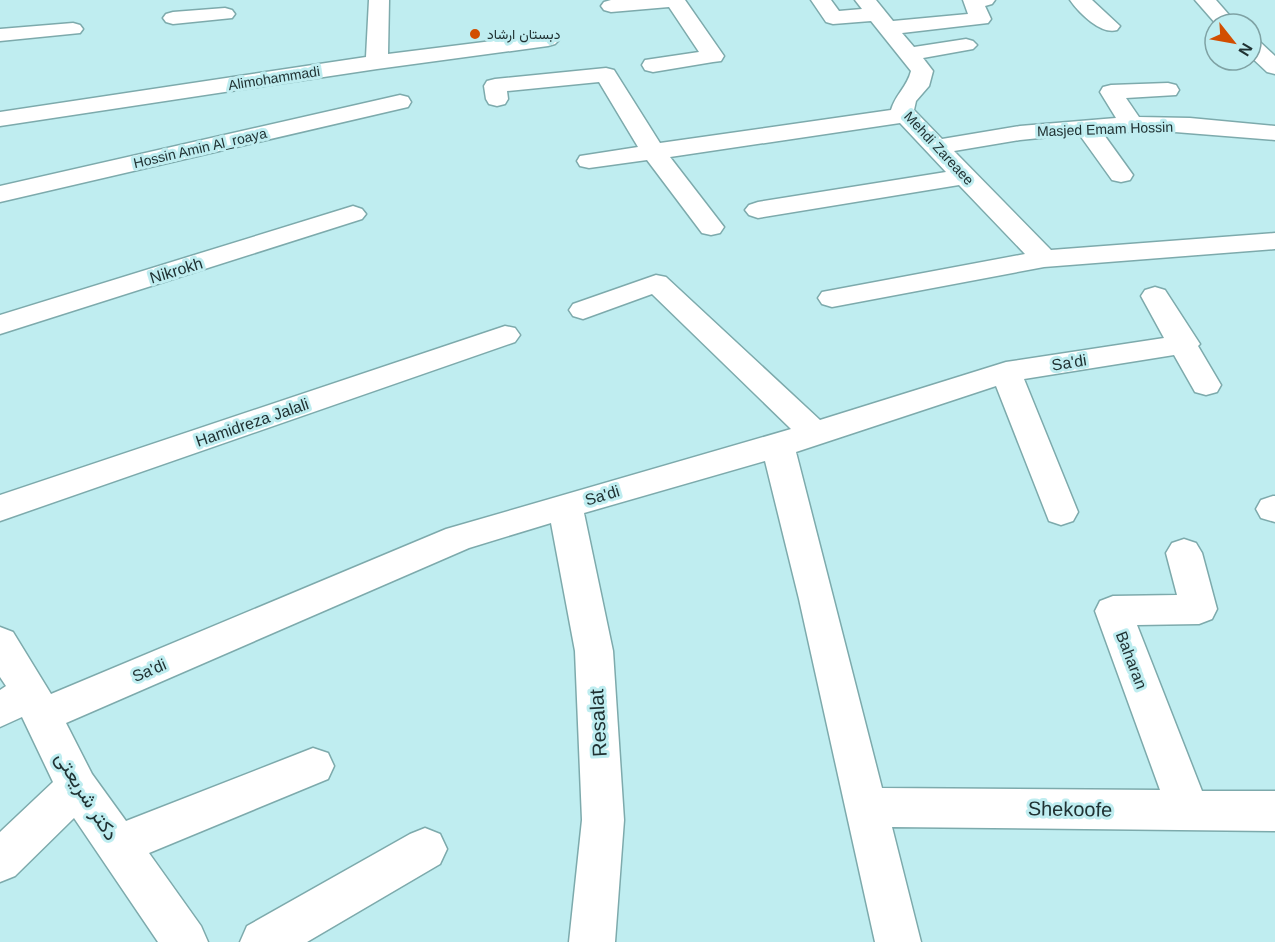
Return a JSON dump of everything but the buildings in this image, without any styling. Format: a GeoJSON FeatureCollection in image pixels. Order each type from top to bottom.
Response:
{"type":"FeatureCollection","features":[{"type":"Feature","properties":{"kind":"street"},"geometry":{"type":"LineString","coordinates":[[377,62],[380,0]]}},
{"type":"Feature","properties":{"kind":"street"},"geometry":{"type":"LineString","coordinates":[[611,6],[675,0],[713,56],[653,65]]}},
{"type":"Feature","properties":{"kind":"street"},"geometry":{"type":"LineString","coordinates":[[821,0],[833,18],[876,14],[981,19],[972,1],[985,0]]}},
{"type":"Feature","properties":{"kind":"street"},"geometry":{"type":"LineString","coordinates":[[1080,0],[1110,26]]}},
{"type":"Feature","properties":{"kind":"street"},"geometry":{"type":"LineString","coordinates":[[1205,0],[1216,12]]}},
{"type":"Feature","properties":{"kind":"street"},"geometry":{"type":"LineString","coordinates":[[173,18],[203,8],[225,14]]}},
{"type":"Feature","properties":{"kind":"street","name":"Mehdi Zareaee"},"geometry":{"type":"LineString","coordinates":[[876,14],[922,71],[918,86],[905,99],[902,111],[1044,259]]}},
{"type":"Feature","properties":{"kind":"street"},"geometry":{"type":"LineString","coordinates":[[0,35],[73,29]]}},
{"type":"Feature","properties":{"kind":"street","name":"Alimohammadi"},"geometry":{"type":"LineString","coordinates":[[0,119],[377,62],[548,40]]}},
{"type":"Feature","properties":{"kind":"street"},"geometry":{"type":"LineString","coordinates":[[908,54],[966,45]]}},
{"type":"Feature","properties":{"kind":"street"},"geometry":{"type":"LineString","coordinates":[[1263,56],[1275,67]]}},
{"type":"Feature","properties":{"kind":"street"},"geometry":{"type":"LineString","coordinates":[[497,99],[495,86],[606,75],[653,151],[711,226]]}},
{"type":"Feature","properties":{"kind":"street"},"geometry":{"type":"LineString","coordinates":[[1133,125],[1111,93],[1168,90]]}},
{"type":"Feature","properties":{"kind":"street","name":"Hossin Amin Al_roaya"},"geometry":{"type":"LineString","coordinates":[[0,194],[400,102]]}},
{"type":"Feature","properties":{"kind":"street"},"geometry":{"type":"LineString","coordinates":[[589,161],[906,115]]}},
{"type":"Feature","properties":{"kind":"street","name":"Masjed Emam Hossin"},"geometry":{"type":"LineString","coordinates":[[937,147],[1002,134],[1133,125],[1160,124],[1275,133]]}},
{"type":"Feature","properties":{"kind":"street"},"geometry":{"type":"LineString","coordinates":[[1086,127],[1121,175]]}},
{"type":"Feature","properties":{"kind":"street"},"geometry":{"type":"LineString","coordinates":[[758,210],[964,176]]}},
{"type":"Feature","properties":{"kind":"street","name":"Nikrokh"},"geometry":{"type":"LineString","coordinates":[[0,325],[353,214]]}},
{"type":"Feature","properties":{"kind":"street"},"geometry":{"type":"LineString","coordinates":[[832,298],[1044,259],[1275,241]]}},
{"type":"Feature","properties":{"kind":"street"},"geometry":{"type":"LineString","coordinates":[[583,310],[656,283],[814,432]]}},
{"type":"Feature","properties":{"kind":"street"},"geometry":{"type":"LineString","coordinates":[[1155,296],[1185,344],[1206,385]]}},
{"type":"Feature","properties":{"kind":"street","name":"Hamidreza Jalali"},"geometry":{"type":"LineString","coordinates":[[0,508],[505,335]]}},
{"type":"Feature","properties":{"kind":"street","name":"Sa'di"},"geometry":{"type":"LineString","coordinates":[[24,706],[458,538],[676,473],[778,446],[814,432],[1006,372],[1185,344]]}},
{"type":"Feature","properties":{"kind":"street"},"geometry":{"type":"LineString","coordinates":[[1006,372],[1061,512]]}},
{"type":"Feature","properties":{"kind":"street"},"geometry":{"type":"LineString","coordinates":[[778,446],[817,599],[898,942]]}},
{"type":"Feature","properties":{"kind":"street","name":"Resalat"},"geometry":{"type":"LineString","coordinates":[[565,506],[594,651],[603,820],[592,942]]}},
{"type":"Feature","properties":{"kind":"street","name":"Baharan"},"geometry":{"type":"LineString","coordinates":[[1184,553],[1199,609],[1113,611],[1188,810]]}},
{"type":"Feature","properties":{"kind":"street","name":"دکتر شریعتی"},"geometry":{"type":"LineString","coordinates":[[0,643],[24,706],[77,787],[185,942]]}},
{"type":"Feature","properties":{"kind":"street"},"geometry":{"type":"LineString","coordinates":[[117,845],[313,766]]}},
{"type":"Feature","properties":{"kind":"street"},"geometry":{"type":"LineString","coordinates":[[0,861],[77,787]]}},
{"type":"Feature","properties":{"kind":"street","name":"Shekoofe"},"geometry":{"type":"LineString","coordinates":[[865,807],[1275,811]]}},
{"type":"Feature","properties":{"kind":"street"},"geometry":{"type":"LineString","coordinates":[[263,942],[425,849]]}},
{"type":"Feature","properties":{"kind":"place","name":"دبستان ارشاد"},"geometry":{"type":"Point","coordinates":[475,34]}}]}
